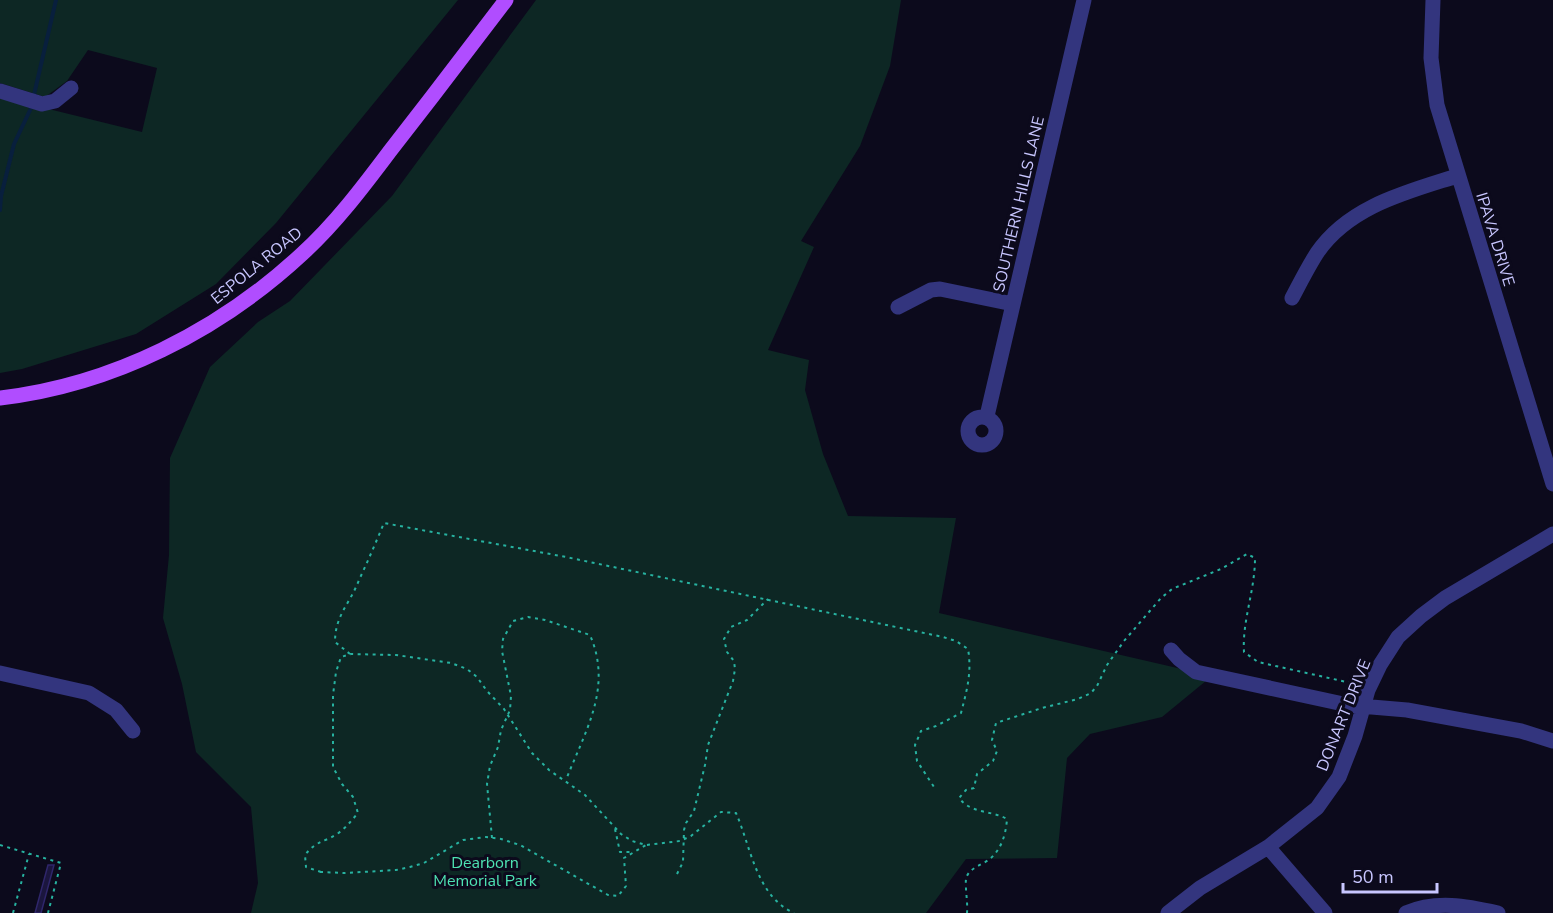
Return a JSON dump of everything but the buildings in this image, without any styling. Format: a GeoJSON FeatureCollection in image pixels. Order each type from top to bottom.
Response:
{"type":"FeatureCollection","features":[{"type":"Feature","properties":{"kind":"main road","name":"ESPOLA ROAD"},"geometry":{"type":"LineString","coordinates":[[0,398],[57,388],[129,364],[196,334],[260,289],[303,254],[336,218],[506,0]]}},
{"type":"Feature","properties":{"kind":"street","name":"SOUTHERN HILLS LANE"},"geometry":{"type":"LineString","coordinates":[[987,417],[1084,0]]}},
{"type":"Feature","properties":{"kind":"street","name":"IPAVA DRIVE"},"geometry":{"type":"LineString","coordinates":[[1433,0],[1431,58],[1437,105],[1553,484]]}},
{"type":"Feature","properties":{"kind":"street"},"geometry":{"type":"LineString","coordinates":[[0,91],[42,104],[55,101],[71,88]]}},
{"type":"Feature","properties":{"kind":"street"},"geometry":{"type":"LineString","coordinates":[[1292,298],[1318,252],[1335,232],[1372,206],[1392,196],[1457,176]]}},
{"type":"Feature","properties":{"kind":"street"},"geometry":{"type":"LineString","coordinates":[[898,307],[931,290],[940,289],[1014,304]]}},
{"type":"Feature","properties":{"kind":"street","name":"DONART DRIVE"},"geometry":{"type":"LineString","coordinates":[[1168,913],[1200,888],[1268,848],[1303,821],[1328,794],[1348,757],[1368,690],[1380,665],[1398,638],[1420,616],[1445,598],[1553,534]]}},
{"type":"Feature","properties":{"kind":"street"},"geometry":{"type":"LineString","coordinates":[[1171,650],[1196,672],[1348,705],[1407,710],[1521,731],[1553,741]]}},
{"type":"Feature","properties":{"kind":"street"},"geometry":{"type":"LineString","coordinates":[[0,673],[89,693],[116,710],[133,731]]}},
{"type":"Feature","properties":{"kind":"street"},"geometry":{"type":"LineString","coordinates":[[1268,848],[1325,913]]}},
{"type":"Feature","properties":{"kind":"street"},"geometry":{"type":"LineString","coordinates":[[1406,913],[1447,904],[1498,913]]}},
{"type":"Feature","properties":{"kind":"path"},"geometry":{"type":"LineString","coordinates":[[350,654],[335,642],[335,629],[384,523],[566,557],[943,637],[956,641],[968,649],[971,665],[961,713],[921,731],[915,745],[917,761],[936,790]]}},
{"type":"Feature","properties":{"kind":"path"},"geometry":{"type":"LineString","coordinates":[[967,913],[966,879],[972,870],[993,856],[1006,832],[1007,819],[997,813],[981,812],[964,805],[959,798],[966,790],[974,788],[977,774],[993,761],[997,751],[993,740],[996,723],[1078,699],[1091,693],[1124,641],[1149,610],[1172,589],[1221,569],[1247,554],[1255,558],[1253,592],[1244,630],[1244,652],[1258,662],[1351,683]]}},
{"type":"Feature","properties":{"kind":"path"},"geometry":{"type":"LineString","coordinates":[[677,874],[683,862],[684,830],[694,811],[708,746],[733,681],[734,661],[727,652],[724,639],[731,627],[747,620],[768,599]]}},
{"type":"Feature","properties":{"kind":"path"},"geometry":{"type":"LineString","coordinates":[[492,838],[487,784],[501,730],[510,710],[511,696],[502,651],[503,639],[513,621],[528,617],[571,628],[590,635],[597,650],[599,665],[595,709],[566,780]]}},
{"type":"Feature","properties":{"kind":"path"},"geometry":{"type":"LineString","coordinates":[[646,844],[624,858],[626,886],[618,896],[608,895],[520,845],[492,838],[463,840],[424,863],[403,869],[345,873],[321,872],[306,867],[305,855],[313,846],[323,839],[335,836],[348,826],[358,813],[353,797],[342,784],[333,767],[333,695],[336,672],[341,657],[350,654],[396,655],[426,658],[467,669],[477,677],[504,709],[532,753],[549,770],[585,795],[615,828],[632,841],[646,844],[680,841],[691,836],[721,812],[736,813],[751,856],[764,884],[778,904],[794,913]]}},
{"type":"Feature","properties":{"kind":"path"},"geometry":{"type":"LineString","coordinates":[[615,828],[620,852],[632,852]]}},
{"type":"Feature","properties":{"kind":"path"},"geometry":{"type":"LineString","coordinates":[[0,845],[61,863],[48,913]]}},
{"type":"Feature","properties":{"kind":"path"},"geometry":{"type":"LineString","coordinates":[[13,913],[29,854]]}},
{"type":"Feature","properties":{"kind":"green space"},"geometry":{"type":"Polygon","coordinates":[[[0,0],[458,0],[276,223],[216,284],[136,334],[22,369],[0,373],[0,97],[142,132],[157,68],[88,50],[67,81],[45,97],[0,83],[0,0]]]}},
{"type":"Feature","properties":{"kind":"green space","name":"Dearborn Memorial Park"},"geometry":{"type":"Polygon","coordinates":[[[536,0],[901,0],[890,66],[860,146],[801,241],[814,247],[768,350],[809,360],[805,390],[823,454],[848,516],[956,518],[939,613],[1212,676],[1162,717],[1090,734],[1067,758],[1057,858],[966,859],[926,913],[251,913],[258,883],[251,807],[196,752],[182,684],[163,618],[169,555],[170,458],[210,367],[258,322],[290,301],[392,196],[536,0]]]}},
{"type":"Feature","properties":{"kind":"waterway"},"geometry":{"type":"LineString","coordinates":[[33,99],[56,0]]}},
{"type":"Feature","properties":{"kind":"waterway"},"geometry":{"type":"LineString","coordinates":[[0,210],[1,196],[14,144],[32,106]]}}]}
